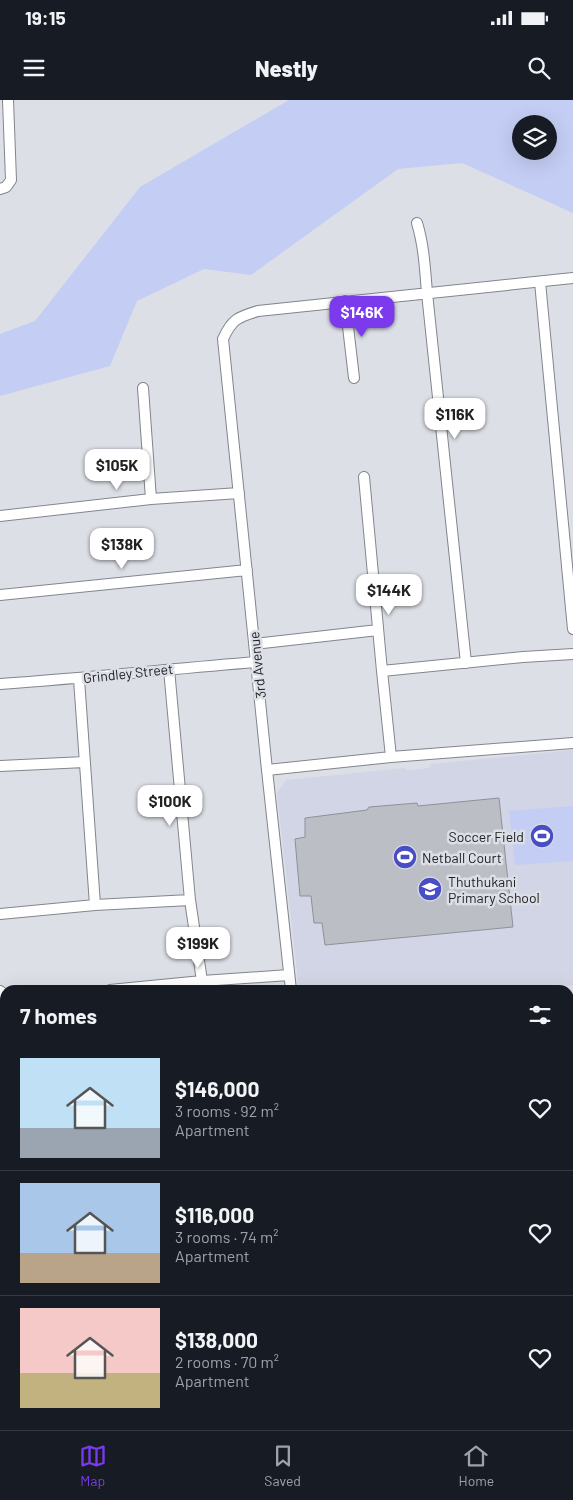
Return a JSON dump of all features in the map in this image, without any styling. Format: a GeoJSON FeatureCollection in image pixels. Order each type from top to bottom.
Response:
{"type":"FeatureCollection","features":[{"type":"Feature","properties":{"kind":"street"},"geometry":{"type":"LineString","coordinates":[[0,189],[6,187],[11,180],[8,100]]}},
{"type":"Feature","properties":{"kind":"street"},"geometry":{"type":"LineString","coordinates":[[416,223],[421,236],[426,264],[427,293],[466,663]]}},
{"type":"Feature","properties":{"kind":"street"},"geometry":{"type":"LineString","coordinates":[[354,378],[345,301],[573,278]]}},
{"type":"Feature","properties":{"kind":"street"},"geometry":{"type":"LineString","coordinates":[[540,282],[573,629]]}},
{"type":"Feature","properties":{"kind":"street","name":"3rd Avenue"},"geometry":{"type":"LineString","coordinates":[[290,985],[223,339],[228,327],[234,321],[243,315],[258,310],[345,301]]}},
{"type":"Feature","properties":{"kind":"street"},"geometry":{"type":"LineString","coordinates":[[143,388],[151,499]]}},
{"type":"Feature","properties":{"kind":"street"},"geometry":{"type":"LineString","coordinates":[[364,477],[391,757]]}},
{"type":"Feature","properties":{"kind":"street"},"geometry":{"type":"LineString","coordinates":[[0,516],[151,499],[239,493]]}},
{"type":"Feature","properties":{"kind":"street"},"geometry":{"type":"LineString","coordinates":[[0,595],[247,570]]}},
{"type":"Feature","properties":{"kind":"street"},"geometry":{"type":"LineString","coordinates":[[254,644],[378,630]]}},
{"type":"Feature","properties":{"kind":"street"},"geometry":{"type":"LineString","coordinates":[[382,671],[573,654]]}},
{"type":"Feature","properties":{"kind":"street","name":"Grindley Street"},"geometry":{"type":"LineString","coordinates":[[0,684],[256,662]]}},
{"type":"Feature","properties":{"kind":"street"},"geometry":{"type":"LineString","coordinates":[[169,669],[190,900],[202,981]]}},
{"type":"Feature","properties":{"kind":"street"},"geometry":{"type":"LineString","coordinates":[[79,678],[95,905]]}},
{"type":"Feature","properties":{"kind":"street"},"geometry":{"type":"LineString","coordinates":[[267,770],[391,757],[573,743]]}},
{"type":"Feature","properties":{"kind":"street"},"geometry":{"type":"LineString","coordinates":[[0,766],[85,762]]}},
{"type":"Feature","properties":{"kind":"street"},"geometry":{"type":"LineString","coordinates":[[0,914],[95,905],[190,900]]}},
{"type":"Feature","properties":{"kind":"street"},"geometry":{"type":"LineString","coordinates":[[161,985],[289,975]]}},
{"type":"Feature","properties":{"kind":"shaded area"},"geometry":{"type":"Polygon","coordinates":[[[289,100],[573,100],[573,213],[462,163],[398,169],[251,275],[204,269],[137,301],[110,366],[0,396],[0,334],[35,321],[140,187],[289,100]]]}},
{"type":"Feature","properties":{"kind":"shaded area","name":"Thuthukani Primary School"},"geometry":{"type":"Polygon","coordinates":[[[573,750],[573,985],[298,985],[277,793],[286,780],[404,768],[411,770],[429,768],[431,764],[573,750]]]}},
{"type":"Feature","properties":{"kind":"shaded area","name":"Soccer Field"},"geometry":{"type":"Polygon","coordinates":[[[573,806],[573,861],[515,865],[509,811],[573,806]]]}},
{"type":"Feature","properties":{"kind":"building"},"geometry":{"type":"Polygon","coordinates":[[[499,798],[513,927],[325,945],[322,923],[314,923],[311,896],[300,896],[295,839],[305,837],[305,818],[367,810],[369,807],[417,803],[418,806],[499,798]]]}},
{"type":"Feature","properties":{"kind":"place","name":"Soccer Field"},"geometry":{"type":"Point","coordinates":[542,836]}},
{"type":"Feature","properties":{"kind":"place","name":"Netball Court"},"geometry":{"type":"Point","coordinates":[405,857]}},
{"type":"Feature","properties":{"kind":"place","name":"Thuthukani Primary School"},"geometry":{"type":"Point","coordinates":[430,889]}}]}
